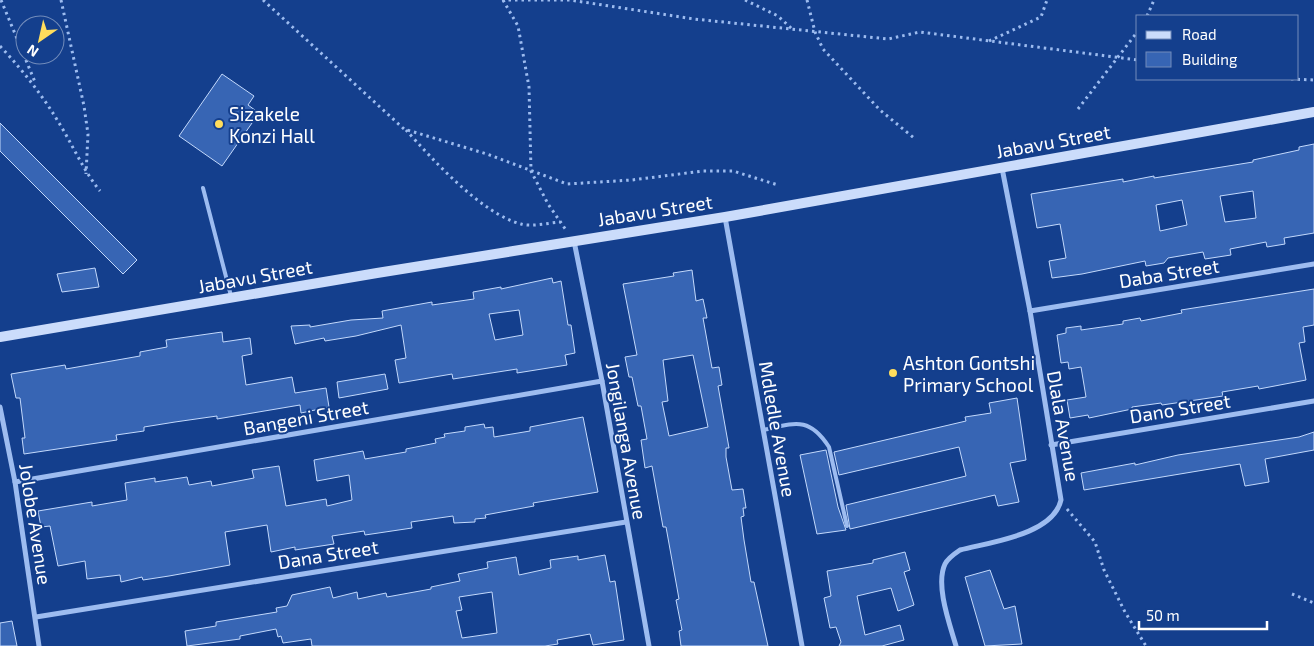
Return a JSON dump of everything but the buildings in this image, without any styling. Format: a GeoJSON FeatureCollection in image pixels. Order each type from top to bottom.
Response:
{"type":"FeatureCollection","features":[{"type":"Feature","properties":{"kind":"street","name":"Jabavu Street"},"geometry":{"type":"LineString","coordinates":[[0,337],[725,217],[1314,112]]}},
{"type":"Feature","properties":{"kind":"street","name":"Dlala Avenue"},"geometry":{"type":"LineString","coordinates":[[956,646],[947,615],[942,574],[949,558],[960,550],[1039,528],[1059,510],[1061,500],[1030,312],[1002,168]]}},
{"type":"Feature","properties":{"kind":"street","name":"Mdledle Avenue"},"geometry":{"type":"LineString","coordinates":[[725,217],[802,646]]}},
{"type":"Feature","properties":{"kind":"street","name":"Jongilanga Avenue"},"geometry":{"type":"LineString","coordinates":[[574,241],[602,381],[649,646]]}},
{"type":"Feature","properties":{"kind":"street","name":"Daba Street"},"geometry":{"type":"LineString","coordinates":[[1030,312],[1314,264]]}},
{"type":"Feature","properties":{"kind":"street","name":"Bangeni Street"},"geometry":{"type":"LineString","coordinates":[[16,482],[602,381]]}},
{"type":"Feature","properties":{"kind":"street","name":"Dano Street"},"geometry":{"type":"LineString","coordinates":[[1051,445],[1314,401]]}},
{"type":"Feature","properties":{"kind":"street","name":"Jolobe Avenue"},"geometry":{"type":"LineString","coordinates":[[0,407],[16,482],[40,646]]}},
{"type":"Feature","properties":{"kind":"street","name":"Dana Street"},"geometry":{"type":"LineString","coordinates":[[36,617],[626,522]]}},
{"type":"Feature","properties":{"kind":"lane"},"geometry":{"type":"LineString","coordinates":[[203,188],[232,298]]}},
{"type":"Feature","properties":{"kind":"lane"},"geometry":{"type":"LineString","coordinates":[[763,430],[794,423],[805,424],[823,437],[829,447],[847,526]]}},
{"type":"Feature","properties":{"kind":"path"},"geometry":{"type":"LineString","coordinates":[[1,0],[29,64],[36,87]]}},
{"type":"Feature","properties":{"kind":"path"},"geometry":{"type":"LineString","coordinates":[[60,0],[84,106],[88,134],[86,174]]}},
{"type":"Feature","properties":{"kind":"path"},"geometry":{"type":"LineString","coordinates":[[263,0],[404,129],[438,164],[498,214],[522,225],[560,222]]}},
{"type":"Feature","properties":{"kind":"path"},"geometry":{"type":"LineString","coordinates":[[502,0],[570,0],[694,18],[888,39],[920,32],[1136,60]]}},
{"type":"Feature","properties":{"kind":"path"},"geometry":{"type":"LineString","coordinates":[[502,0],[518,26],[528,87],[532,170],[548,204],[574,241]]}},
{"type":"Feature","properties":{"kind":"path"},"geometry":{"type":"LineString","coordinates":[[745,0],[778,16],[792,29]]}},
{"type":"Feature","properties":{"kind":"path"},"geometry":{"type":"LineString","coordinates":[[807,0],[815,32],[823,49],[880,110],[914,138]]}},
{"type":"Feature","properties":{"kind":"path"},"geometry":{"type":"LineString","coordinates":[[987,42],[1041,16],[1047,0]]}},
{"type":"Feature","properties":{"kind":"path"},"geometry":{"type":"LineString","coordinates":[[1147,15],[1154,0]]}},
{"type":"Feature","properties":{"kind":"path"},"geometry":{"type":"LineString","coordinates":[[1078,109],[1136,35]]}},
{"type":"Feature","properties":{"kind":"path"},"geometry":{"type":"LineString","coordinates":[[0,46],[30,77],[63,129],[86,174],[100,191]]}},
{"type":"Feature","properties":{"kind":"path"},"geometry":{"type":"LineString","coordinates":[[1299,79],[1314,80]]}},
{"type":"Feature","properties":{"kind":"path"},"geometry":{"type":"LineString","coordinates":[[404,129],[487,154],[566,184],[632,180],[703,171],[733,172],[778,185]]}},
{"type":"Feature","properties":{"kind":"path"},"geometry":{"type":"LineString","coordinates":[[1061,500],[1095,542],[1104,570],[1125,612],[1146,646]]}},
{"type":"Feature","properties":{"kind":"path"},"geometry":{"type":"LineString","coordinates":[[1292,594],[1314,603]]}},
{"type":"Feature","properties":{"kind":"place","name":"Sizakele Konzi Hall"},"geometry":{"type":"Point","coordinates":[219,124]}},
{"type":"Feature","properties":{"kind":"place","name":"Ashton Gontshi Primary School"},"geometry":{"type":"Point","coordinates":[893,373]}}]}
